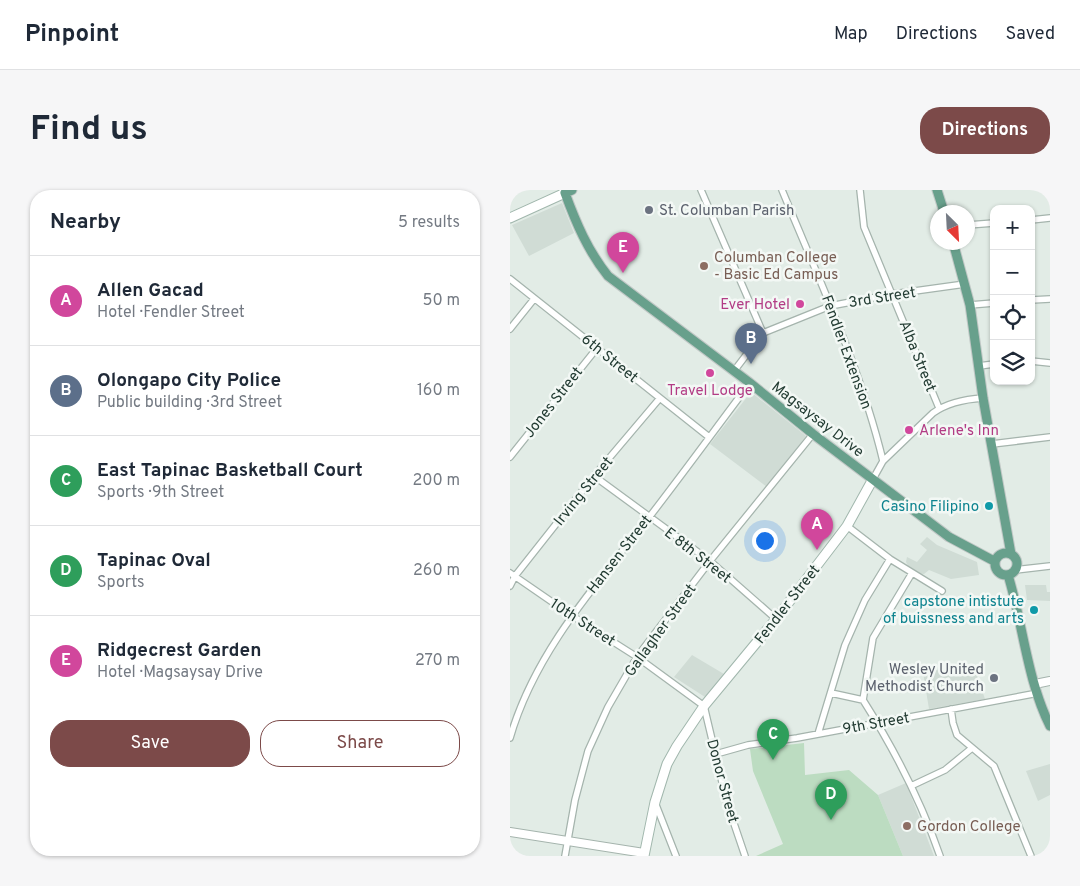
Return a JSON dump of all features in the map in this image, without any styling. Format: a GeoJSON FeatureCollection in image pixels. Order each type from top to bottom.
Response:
{"type":"FeatureCollection","features":[{"type":"Feature","properties":{"kind":"main road"},"geometry":{"type":"LineString","coordinates":[[937,190],[942,205]]}},
{"type":"Feature","properties":{"kind":"main road"},"geometry":{"type":"LineString","coordinates":[[510,218],[567,191]]}},
{"type":"Feature","properties":{"kind":"main road","name":"Magsaysay Drive"},"geometry":{"type":"LineString","coordinates":[[567,191],[586,243],[608,276],[949,536],[994,561]]}},
{"type":"Feature","properties":{"kind":"main road"},"geometry":{"type":"LineString","coordinates":[[955,250],[970,305],[1011,554],[1017,563],[1012,573],[1036,689],[1050,726]]}},
{"type":"Feature","properties":{"kind":"main road","name":"Fendler Street"},"geometry":{"type":"LineString","coordinates":[[644,855],[655,802],[667,764],[687,730],[704,706],[776,619],[847,526],[873,479]]}},
{"type":"Feature","properties":{"kind":"main road"},"geometry":{"type":"LineString","coordinates":[[1011,554],[1001,553],[994,561],[996,571],[1002,575],[1012,573]]}},
{"type":"Feature","properties":{"kind":"street"},"geometry":{"type":"LineString","coordinates":[[701,190],[763,333],[734,371]]}},
{"type":"Feature","properties":{"kind":"street","name":"Fendler Extension"},"geometry":{"type":"LineString","coordinates":[[782,190],[830,306],[865,400],[883,461]]}},
{"type":"Feature","properties":{"kind":"street","name":"Alba Street"},"geometry":{"type":"LineString","coordinates":[[860,190],[864,227],[939,408]]}},
{"type":"Feature","properties":{"kind":"street"},"geometry":{"type":"LineString","coordinates":[[1035,220],[1050,218]]}},
{"type":"Feature","properties":{"kind":"street"},"geometry":{"type":"LineString","coordinates":[[975,224],[990,223]]}},
{"type":"Feature","properties":{"kind":"street","name":"6th Street"},"geometry":{"type":"LineString","coordinates":[[510,279],[709,437]]}},
{"type":"Feature","properties":{"kind":"street","name":"3rd Street"},"geometry":{"type":"LineString","coordinates":[[763,333],[830,306],[893,294],[965,284]]}},
{"type":"Feature","properties":{"kind":"street"},"geometry":{"type":"LineString","coordinates":[[510,330],[534,299]]}},
{"type":"Feature","properties":{"kind":"street"},"geometry":{"type":"LineString","coordinates":[[1035,300],[1050,299]]}},
{"type":"Feature","properties":{"kind":"street"},"geometry":{"type":"LineString","coordinates":[[970,305],[990,303]]}},
{"type":"Feature","properties":{"kind":"street","name":"Jones Street"},"geometry":{"type":"LineString","coordinates":[[510,457],[596,348]]}},
{"type":"Feature","properties":{"kind":"street"},"geometry":{"type":"LineString","coordinates":[[1035,361],[1050,363]]}},
{"type":"Feature","properties":{"kind":"street"},"geometry":{"type":"LineString","coordinates":[[979,366],[990,365]]}},
{"type":"Feature","properties":{"kind":"street","name":"Hansen Street"},"geometry":{"type":"LineString","coordinates":[[510,738],[526,694],[571,615],[750,383]]}},
{"type":"Feature","properties":{"kind":"street","name":"Irving Street"},"geometry":{"type":"LineString","coordinates":[[510,586],[513,574],[660,398]]}},
{"type":"Feature","properties":{"kind":"street","name":"Fendler Street"},"geometry":{"type":"LineString","coordinates":[[873,479],[883,461],[939,408],[953,403],[984,398]]}},
{"type":"Feature","properties":{"kind":"street","name":"Gallagher Street"},"geometry":{"type":"LineString","coordinates":[[565,856],[588,751],[608,707],[636,656],[813,434]]}},
{"type":"Feature","properties":{"kind":"street"},"geometry":{"type":"LineString","coordinates":[[992,444],[1050,437]]}},
{"type":"Feature","properties":{"kind":"street","name":"E 8th Street"},"geometry":{"type":"LineString","coordinates":[[594,476],[710,561],[776,619]]}},
{"type":"Feature","properties":{"kind":"street"},"geometry":{"type":"LineString","coordinates":[[847,526],[890,559],[942,590]]}},
{"type":"Feature","properties":{"kind":"street"},"geometry":{"type":"LineString","coordinates":[[818,734],[845,645],[865,600],[890,559]]}},
{"type":"Feature","properties":{"kind":"street"},"geometry":{"type":"LineString","coordinates":[[1012,573],[1050,566]]}},
{"type":"Feature","properties":{"kind":"street"},"geometry":{"type":"LineString","coordinates":[[912,573],[873,638],[863,700],[901,765],[940,856]]}},
{"type":"Feature","properties":{"kind":"street","name":"10th Street"},"geometry":{"type":"LineString","coordinates":[[513,574],[571,615],[636,656],[704,706]]}},
{"type":"Feature","properties":{"kind":"street","name":"9th Street"},"geometry":{"type":"LineString","coordinates":[[716,754],[748,746],[951,710],[1036,689],[1050,681]]}},
{"type":"Feature","properties":{"kind":"street"},"geometry":{"type":"LineString","coordinates":[[831,693],[863,700]]}},
{"type":"Feature","properties":{"kind":"street","name":"Donor Street"},"geometry":{"type":"LineString","coordinates":[[704,706],[726,804],[745,856]]}},
{"type":"Feature","properties":{"kind":"street"},"geometry":{"type":"LineString","coordinates":[[951,710],[957,735],[994,766],[1031,856]]}},
{"type":"Feature","properties":{"kind":"street"},"geometry":{"type":"LineString","coordinates":[[911,786],[945,770],[972,748]]}},
{"type":"Feature","properties":{"kind":"street"},"geometry":{"type":"LineString","coordinates":[[655,802],[676,856]]}},
{"type":"Feature","properties":{"kind":"street"},"geometry":{"type":"LineString","coordinates":[[510,832],[567,840],[644,855]]}},
{"type":"Feature","properties":{"kind":"shaded area"},"geometry":{"type":"Polygon","coordinates":[[[562,203],[574,233],[529,256],[512,225],[562,203]]]}},
{"type":"Feature","properties":{"kind":"shaded area"},"geometry":{"type":"Polygon","coordinates":[[[751,392],[806,436],[767,487],[710,444],[751,392]]]}},
{"type":"Feature","properties":{"kind":"shaded area"},"geometry":{"type":"Polygon","coordinates":[[[927,537],[937,545],[977,562],[979,575],[951,579],[929,570],[924,574],[912,573],[906,562],[907,557],[917,562],[927,550],[920,544],[927,537]]]}},
{"type":"Feature","properties":{"kind":"shaded area"},"geometry":{"type":"Polygon","coordinates":[[[1025,585],[1046,585],[1047,592],[1050,592],[1050,601],[1027,600],[1025,585]]]}},
{"type":"Feature","properties":{"kind":"shaded area"},"geometry":{"type":"Polygon","coordinates":[[[692,655],[724,674],[705,697],[674,677],[692,655]]]}},
{"type":"Feature","properties":{"kind":"shaded area"},"geometry":{"type":"Polygon","coordinates":[[[973,664],[985,699],[929,709],[923,672],[973,664]]]}},
{"type":"Feature","properties":{"kind":"shaded area"},"geometry":{"type":"Polygon","coordinates":[[[1050,764],[1050,795],[1038,801],[1026,771],[1050,764]]]}},
{"type":"Feature","properties":{"kind":"shaded area","name":"Gordon College"},"geometry":{"type":"Polygon","coordinates":[[[906,783],[934,856],[903,856],[878,795],[906,783]]]}},
{"type":"Feature","properties":{"kind":"green space"},"geometry":{"type":"Polygon","coordinates":[[[804,743],[805,775],[849,770],[878,795],[903,856],[756,856],[783,844],[753,771],[750,749],[804,743]]]}},
{"type":"Feature","properties":{"kind":"place","name":"St. Columban Parish"},"geometry":{"type":"Point","coordinates":[649,210]}},
{"type":"Feature","properties":{"kind":"place","name":"Columban College - Basic Ed Campus"},"geometry":{"type":"Point","coordinates":[704,266]}},
{"type":"Feature","properties":{"kind":"place","name":"Ridgecrest Garden"},"geometry":{"type":"Point","coordinates":[623,273]}},
{"type":"Feature","properties":{"kind":"place","name":"Ever Hotel"},"geometry":{"type":"Point","coordinates":[800,304]}},
{"type":"Feature","properties":{"kind":"place","name":"Olongapo City Police"},"geometry":{"type":"Point","coordinates":[751,364]}},
{"type":"Feature","properties":{"kind":"place","name":"Travel Lodge"},"geometry":{"type":"Point","coordinates":[710,373]}},
{"type":"Feature","properties":{"kind":"place","name":"Arlene's Inn"},"geometry":{"type":"Point","coordinates":[909,430]}},
{"type":"Feature","properties":{"kind":"place","name":"Casino Filipino"},"geometry":{"type":"Point","coordinates":[989,506]}},
{"type":"Feature","properties":{"kind":"place","name":"Allen Gacad"},"geometry":{"type":"Point","coordinates":[817,550]}},
{"type":"Feature","properties":{"kind":"place","name":"capstone intistute of buissness and arts"},"geometry":{"type":"Point","coordinates":[1034,610]}},
{"type":"Feature","properties":{"kind":"place","name":"Wesley United Methodist Church"},"geometry":{"type":"Point","coordinates":[994,678]}},
{"type":"Feature","properties":{"kind":"place","name":"East Tapinac Basketball Court"},"geometry":{"type":"Point","coordinates":[773,760]}},
{"type":"Feature","properties":{"kind":"place","name":"Tapinac Oval"},"geometry":{"type":"Point","coordinates":[831,820]}},
{"type":"Feature","properties":{"kind":"place","name":"Gordon College"},"geometry":{"type":"Point","coordinates":[907,826]}}]}
